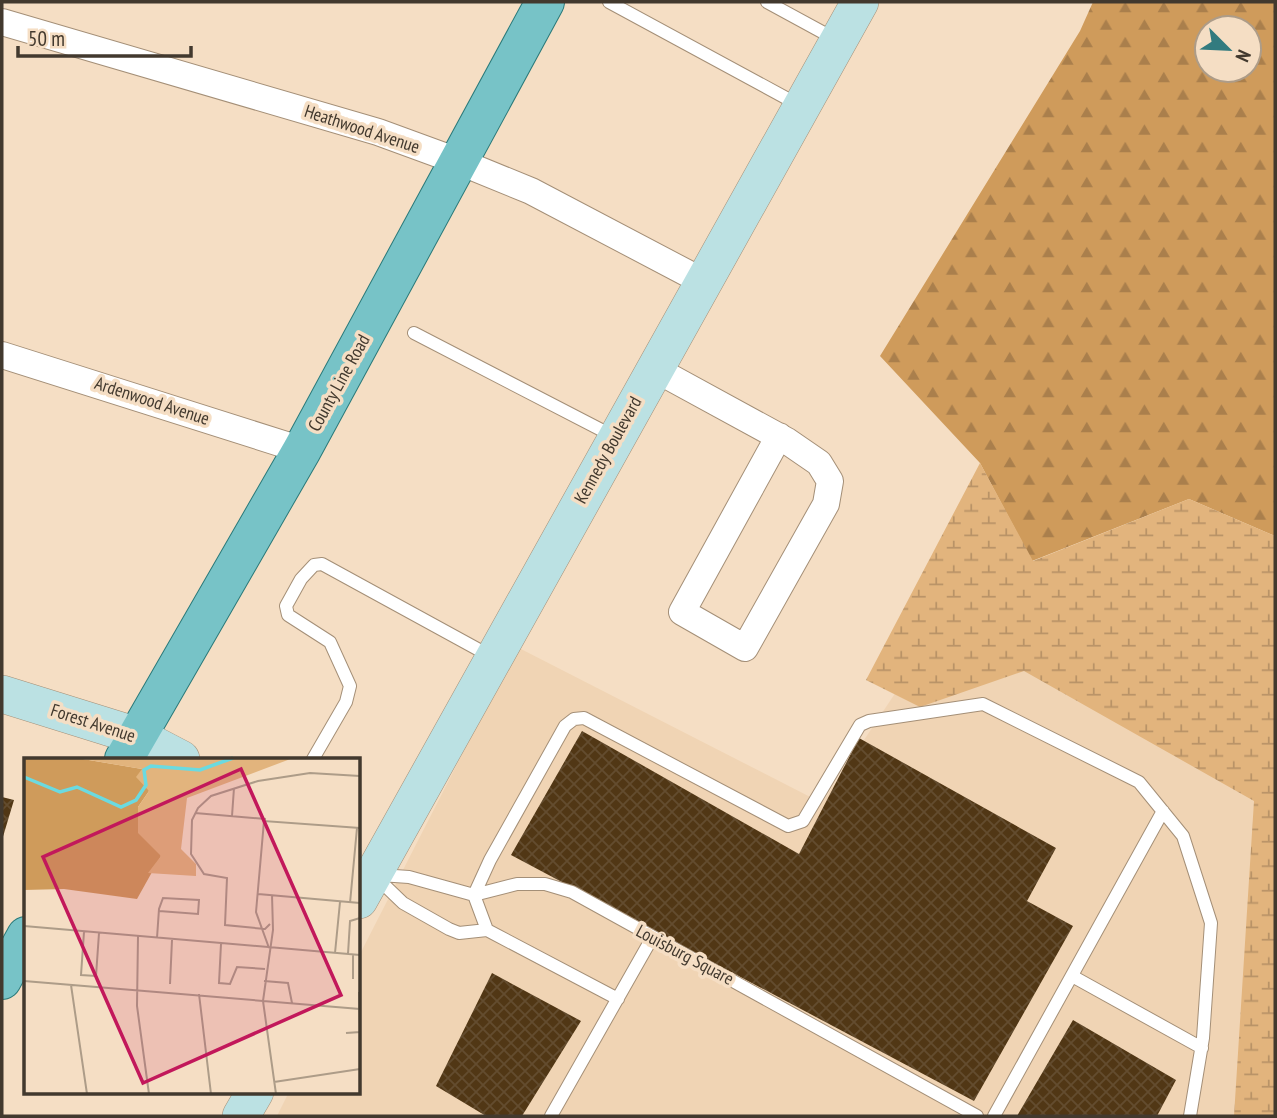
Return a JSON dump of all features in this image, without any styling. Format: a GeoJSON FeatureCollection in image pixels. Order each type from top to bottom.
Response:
{"type":"FeatureCollection","features":[{"type":"Feature","properties":{"kind":"main road","name":"County Line Road"},"geometry":{"type":"LineString","coordinates":[[131,748],[302,450],[545,2]]}},
{"type":"Feature","properties":{"kind":"main road"},"geometry":{"type":"LineString","coordinates":[[2,979],[24,940]]}},
{"type":"Feature","properties":{"kind":"street","name":"Kennedy Boulevard"},"geometry":{"type":"LineString","coordinates":[[363,879],[493,657],[860,2]]}},
{"type":"Feature","properties":{"kind":"street","name":"Heathwood Avenue"},"geometry":{"type":"LineString","coordinates":[[2,22],[378,132],[460,162],[531,191],[704,282]]}},
{"type":"Feature","properties":{"kind":"street","name":"Ardenwood Avenue"},"geometry":{"type":"LineString","coordinates":[[2,355],[302,450]]}},
{"type":"Feature","properties":{"kind":"street"},"geometry":{"type":"LineString","coordinates":[[655,369],[779,436],[819,463],[830,481],[826,504],[745,648],[682,612],[779,436]]}},
{"type":"Feature","properties":{"kind":"street","name":"Forest Avenue"},"geometry":{"type":"LineString","coordinates":[[2,694],[131,748],[176,758]]}},
{"type":"Feature","properties":{"kind":"street"},"geometry":{"type":"LineString","coordinates":[[242,1116],[254,1094]]}},
{"type":"Feature","properties":{"kind":"lane"},"geometry":{"type":"LineString","coordinates":[[609,2],[801,106]]}},
{"type":"Feature","properties":{"kind":"lane"},"geometry":{"type":"LineString","coordinates":[[767,2],[838,41]]}},
{"type":"Feature","properties":{"kind":"lane"},"geometry":{"type":"LineString","coordinates":[[414,333],[615,438]]}},
{"type":"Feature","properties":{"kind":"lane"},"geometry":{"type":"LineString","coordinates":[[314,758],[346,702],[350,686],[330,642],[288,615],[286,606],[301,579],[314,565],[322,564],[493,657]]}},
{"type":"Feature","properties":{"kind":"lane"},"geometry":{"type":"LineString","coordinates":[[487,930],[474,895],[565,726],[574,719],[584,718],[788,826],[803,821],[860,725],[869,721],[982,704],[1139,782],[1183,836],[1210,923],[1202,1048],[1190,1116]]}},
{"type":"Feature","properties":{"kind":"lane"},"geometry":{"type":"LineString","coordinates":[[994,1116],[1163,811]]}},
{"type":"Feature","properties":{"kind":"lane","name":"Louisburg Square"},"geometry":{"type":"LineString","coordinates":[[363,879],[409,877],[474,895],[517,884],[545,884],[572,892],[977,1116]]}},
{"type":"Feature","properties":{"kind":"lane"},"geometry":{"type":"LineString","coordinates":[[363,879],[449,929],[459,933],[487,930],[618,999]]}},
{"type":"Feature","properties":{"kind":"lane"},"geometry":{"type":"LineString","coordinates":[[551,1116],[652,938]]}},
{"type":"Feature","properties":{"kind":"lane"},"geometry":{"type":"LineString","coordinates":[[1072,976],[1202,1048]]}},
{"type":"Feature","properties":{"kind":"shaded area"},"geometry":{"type":"Polygon","coordinates":[[[970,581],[1275,767],[1275,1116],[277,1116],[288,1094],[360,1094],[360,954],[517,647],[822,803],[970,581]]]}},
{"type":"Feature","properties":{"kind":"green space"},"geometry":{"type":"Polygon","coordinates":[[[1093,2],[1275,2],[1275,536],[1189,499],[1032,561],[980,463],[880,356],[1080,31],[1093,2]]]}},
{"type":"Feature","properties":{"kind":"green space"},"geometry":{"type":"Polygon","coordinates":[[[980,463],[1033,561],[1189,499],[1275,536],[1275,1116],[1234,1116],[1254,801],[1024,671],[920,707],[866,680],[980,463]]]}},
{"type":"Feature","properties":{"kind":"building"},"geometry":{"type":"Polygon","coordinates":[[[582,731],[799,854],[859,738],[1056,848],[1027,901],[1073,926],[974,1101],[511,855],[582,731]]]}},
{"type":"Feature","properties":{"kind":"building"},"geometry":{"type":"Polygon","coordinates":[[[2,797],[14,800],[2,840],[2,797]]]}},
{"type":"Feature","properties":{"kind":"building"},"geometry":{"type":"Polygon","coordinates":[[[492,973],[581,1021],[522,1116],[486,1116],[436,1086],[492,973]]]}},
{"type":"Feature","properties":{"kind":"building"},"geometry":{"type":"Polygon","coordinates":[[[1073,1020],[1176,1080],[1157,1116],[1017,1116],[1073,1020]]]}}]}
